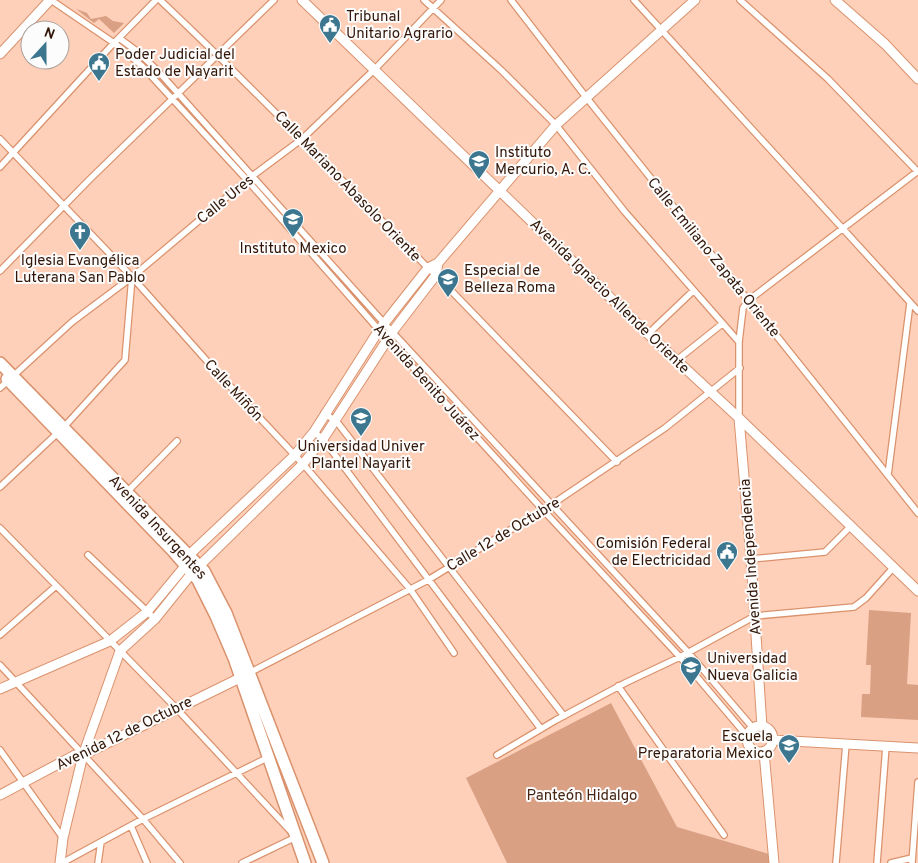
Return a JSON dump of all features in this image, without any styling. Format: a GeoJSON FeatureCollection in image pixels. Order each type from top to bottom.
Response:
{"type":"FeatureCollection","features":[{"type":"Feature","properties":{"kind":"highway","name":"Avenida Insurgentes"},"geometry":{"type":"LineString","coordinates":[[0,362],[7,382]]}},
{"type":"Feature","properties":{"kind":"highway","name":"Avenida Insurgentes"},"geometry":{"type":"LineString","coordinates":[[0,372],[7,382],[127,492],[192,565],[244,676],[323,863]]}},
{"type":"Feature","properties":{"kind":"highway","name":"Avenida Insurgentes"},"geometry":{"type":"LineString","coordinates":[[60,430],[192,565]]}},
{"type":"Feature","properties":{"kind":"highway","name":"Avenida Insurgentes"},"geometry":{"type":"LineString","coordinates":[[244,676],[267,758],[305,863]]}},
{"type":"Feature","properties":{"kind":"main road"},"geometry":{"type":"LineString","coordinates":[[0,54],[51,0]]}},
{"type":"Feature","properties":{"kind":"main road","name":"Avenida Ignacio Allende Oriente"},"geometry":{"type":"LineString","coordinates":[[302,0],[648,334],[740,418],[918,591]]}},
{"type":"Feature","properties":{"kind":"main road"},"geometry":{"type":"LineString","coordinates":[[0,689],[110,641],[147,612],[294,456],[314,432],[324,413],[382,326],[428,268],[438,263],[556,125],[695,0]]}},
{"type":"Feature","properties":{"kind":"main road"},"geometry":{"type":"LineString","coordinates":[[835,0],[885,44],[918,78]]}},
{"type":"Feature","properties":{"kind":"main road"},"geometry":{"type":"LineString","coordinates":[[61,863],[64,838],[83,755],[120,652],[155,619],[192,565],[303,464],[323,439],[390,334],[436,275],[438,263]]}},
{"type":"Feature","properties":{"kind":"main road","name":"Avenida Independencia"},"geometry":{"type":"LineString","coordinates":[[740,418],[755,616],[757,727]]}},
{"type":"Feature","properties":{"kind":"main road","name":"Avenida 12 de Octubre"},"geometry":{"type":"LineString","coordinates":[[0,795],[75,755],[83,755],[244,676]]}},
{"type":"Feature","properties":{"kind":"main road"},"geometry":{"type":"LineString","coordinates":[[757,727],[771,733],[773,740],[770,748],[764,752],[756,752],[749,747],[747,736],[757,727]]}},
{"type":"Feature","properties":{"kind":"main road"},"geometry":{"type":"LineString","coordinates":[[773,740],[918,748]]}},
{"type":"Feature","properties":{"kind":"main road"},"geometry":{"type":"LineString","coordinates":[[764,752],[774,863]]}},
{"type":"Feature","properties":{"kind":"street"},"geometry":{"type":"LineString","coordinates":[[51,0],[113,43]]}},
{"type":"Feature","properties":{"kind":"street"},"geometry":{"type":"LineString","coordinates":[[0,167],[113,43],[156,0]]}},
{"type":"Feature","properties":{"kind":"street","name":"Calle Mariano Abasolo Oriente"},"geometry":{"type":"LineString","coordinates":[[160,0],[218,54],[617,462]]}},
{"type":"Feature","properties":{"kind":"street"},"geometry":{"type":"LineString","coordinates":[[0,271],[177,92],[274,0]]}},
{"type":"Feature","properties":{"kind":"street"},"geometry":{"type":"LineString","coordinates":[[424,0],[501,70],[556,125],[625,212],[738,342]]}},
{"type":"Feature","properties":{"kind":"street","name":"Calle Ures"},"geometry":{"type":"LineString","coordinates":[[7,382],[72,322],[132,277],[247,180],[302,139],[375,69],[441,0]]}},
{"type":"Feature","properties":{"kind":"street","name":"Calle Emiliano Zapata Oriente"},"geometry":{"type":"LineString","coordinates":[[512,0],[586,97],[918,513]]}},
{"type":"Feature","properties":{"kind":"street"},"geometry":{"type":"LineString","coordinates":[[634,0],[660,31],[918,311]]}},
{"type":"Feature","properties":{"kind":"street"},"geometry":{"type":"LineString","coordinates":[[740,0],[828,80],[918,172],[749,300],[743,308],[738,342],[740,418]]}},
{"type":"Feature","properties":{"kind":"street","name":"Avenida Benito Juárez"},"geometry":{"type":"LineString","coordinates":[[118,38],[146,59],[177,92],[254,176],[382,326]]}},
{"type":"Feature","properties":{"kind":"street","name":"Avenida Benito Juárez"},"geometry":{"type":"LineString","coordinates":[[113,43],[128,46]]}},
{"type":"Feature","properties":{"kind":"street","name":"Avenida Benito Juárez"},"geometry":{"type":"LineString","coordinates":[[113,43],[142,66],[170,99],[757,727]]}},
{"type":"Feature","properties":{"kind":"street","name":"Calle Miñón"},"geometry":{"type":"LineString","coordinates":[[0,139],[132,277],[215,370],[303,464],[410,589],[454,653]]}},
{"type":"Feature","properties":{"kind":"street"},"geometry":{"type":"LineString","coordinates":[[0,487],[60,430],[125,360],[132,277]]}},
{"type":"Feature","properties":{"kind":"street"},"geometry":{"type":"LineString","coordinates":[[648,334],[693,291]]}},
{"type":"Feature","properties":{"kind":"street"},"geometry":{"type":"LineString","coordinates":[[888,475],[910,303]]}},
{"type":"Feature","properties":{"kind":"street"},"geometry":{"type":"LineString","coordinates":[[677,360],[722,324]]}},
{"type":"Feature","properties":{"kind":"street","name":"Avenida Benito Juárez"},"geometry":{"type":"LineString","coordinates":[[390,334],[543,510],[680,657],[747,736]]}},
{"type":"Feature","properties":{"kind":"street","name":"Calle 12 de Octubre"},"geometry":{"type":"LineString","coordinates":[[244,676],[428,580],[543,510],[617,462],[664,428],[740,368]]}},
{"type":"Feature","properties":{"kind":"street"},"geometry":{"type":"LineString","coordinates":[[324,413],[335,420],[450,566],[564,716]]}},
{"type":"Feature","properties":{"kind":"street"},"geometry":{"type":"LineString","coordinates":[[314,432],[323,439],[541,729]]}},
{"type":"Feature","properties":{"kind":"street"},"geometry":{"type":"LineString","coordinates":[[127,492],[177,441]]}},
{"type":"Feature","properties":{"kind":"street"},"geometry":{"type":"LineString","coordinates":[[751,559],[825,552],[850,526]]}},
{"type":"Feature","properties":{"kind":"street"},"geometry":{"type":"LineString","coordinates":[[0,528],[176,708],[296,837],[242,863]]}},
{"type":"Feature","properties":{"kind":"street"},"geometry":{"type":"LineString","coordinates":[[88,555],[155,619]]}},
{"type":"Feature","properties":{"kind":"street"},"geometry":{"type":"LineString","coordinates":[[497,755],[618,686],[680,657],[687,651],[755,616],[854,607],[866,598],[893,568]]}},
{"type":"Feature","properties":{"kind":"street"},"geometry":{"type":"LineString","coordinates":[[0,635],[56,586]]}},
{"type":"Feature","properties":{"kind":"street"},"geometry":{"type":"LineString","coordinates":[[0,665],[143,820],[180,863]]}},
{"type":"Feature","properties":{"kind":"street"},"geometry":{"type":"LineString","coordinates":[[618,686],[724,835]]}},
{"type":"Feature","properties":{"kind":"street"},"geometry":{"type":"LineString","coordinates":[[836,863],[846,744]]}},
{"type":"Feature","properties":{"kind":"street"},"geometry":{"type":"LineString","coordinates":[[877,863],[886,746]]}},
{"type":"Feature","properties":{"kind":"street"},"geometry":{"type":"LineString","coordinates":[[0,750],[64,838]]}},
{"type":"Feature","properties":{"kind":"street"},"geometry":{"type":"LineString","coordinates":[[61,863],[267,758]]}},
{"type":"Feature","properties":{"kind":"street"},"geometry":{"type":"LineString","coordinates":[[890,863],[912,860],[918,782]]}},
{"type":"Feature","properties":{"kind":"street"},"geometry":{"type":"LineString","coordinates":[[131,826],[147,863]]}},
{"type":"Feature","properties":{"kind":"street"},"geometry":{"type":"LineString","coordinates":[[98,863],[101,842]]}},
{"type":"Feature","properties":{"kind":"green space"},"geometry":{"type":"Polygon","coordinates":[[[76,9],[87,13],[91,19],[106,16],[113,21],[124,23],[114,33],[99,19],[94,23],[76,9]]]}},
{"type":"Feature","properties":{"kind":"green space"},"geometry":{"type":"Polygon","coordinates":[[[869,610],[911,613],[907,684],[918,685],[918,720],[861,717],[862,694],[870,694],[871,665],[866,665],[869,610]]]}},
{"type":"Feature","properties":{"kind":"green space","name":"Panteón Hidalgo"},"geometry":{"type":"Polygon","coordinates":[[[611,703],[677,827],[769,854],[770,863],[507,863],[466,778],[611,703]]]}},
{"type":"Feature","properties":{"kind":"place","name":"Tribunal Unitario Agrario"},"geometry":{"type":"Point","coordinates":[330,44]}},
{"type":"Feature","properties":{"kind":"place","name":"Poder Judicial del Estado de Nayarit"},"geometry":{"type":"Point","coordinates":[99,82]}},
{"type":"Feature","properties":{"kind":"place","name":"Instituto Mercurio, A. C."},"geometry":{"type":"Point","coordinates":[479,180]}},
{"type":"Feature","properties":{"kind":"place","name":"Instituto Mexico"},"geometry":{"type":"Point","coordinates":[293,238]}},
{"type":"Feature","properties":{"kind":"place","name":"Iglesia Evangélica Luterana San Pablo"},"geometry":{"type":"Point","coordinates":[80,251]}},
{"type":"Feature","properties":{"kind":"place","name":"Especial de Belleza Roma"},"geometry":{"type":"Point","coordinates":[448,298]}},
{"type":"Feature","properties":{"kind":"place","name":"Universidad Univer Plantel Nayarit"},"geometry":{"type":"Point","coordinates":[361,437]}},
{"type":"Feature","properties":{"kind":"place","name":"Comisión Federal de Electricidad"},"geometry":{"type":"Point","coordinates":[727,571]}},
{"type":"Feature","properties":{"kind":"place","name":"Universidad Nueva Galicia"},"geometry":{"type":"Point","coordinates":[691,686]}},
{"type":"Feature","properties":{"kind":"place","name":"Escuela Preparatoria Mexico"},"geometry":{"type":"Point","coordinates":[789,764]}}]}
